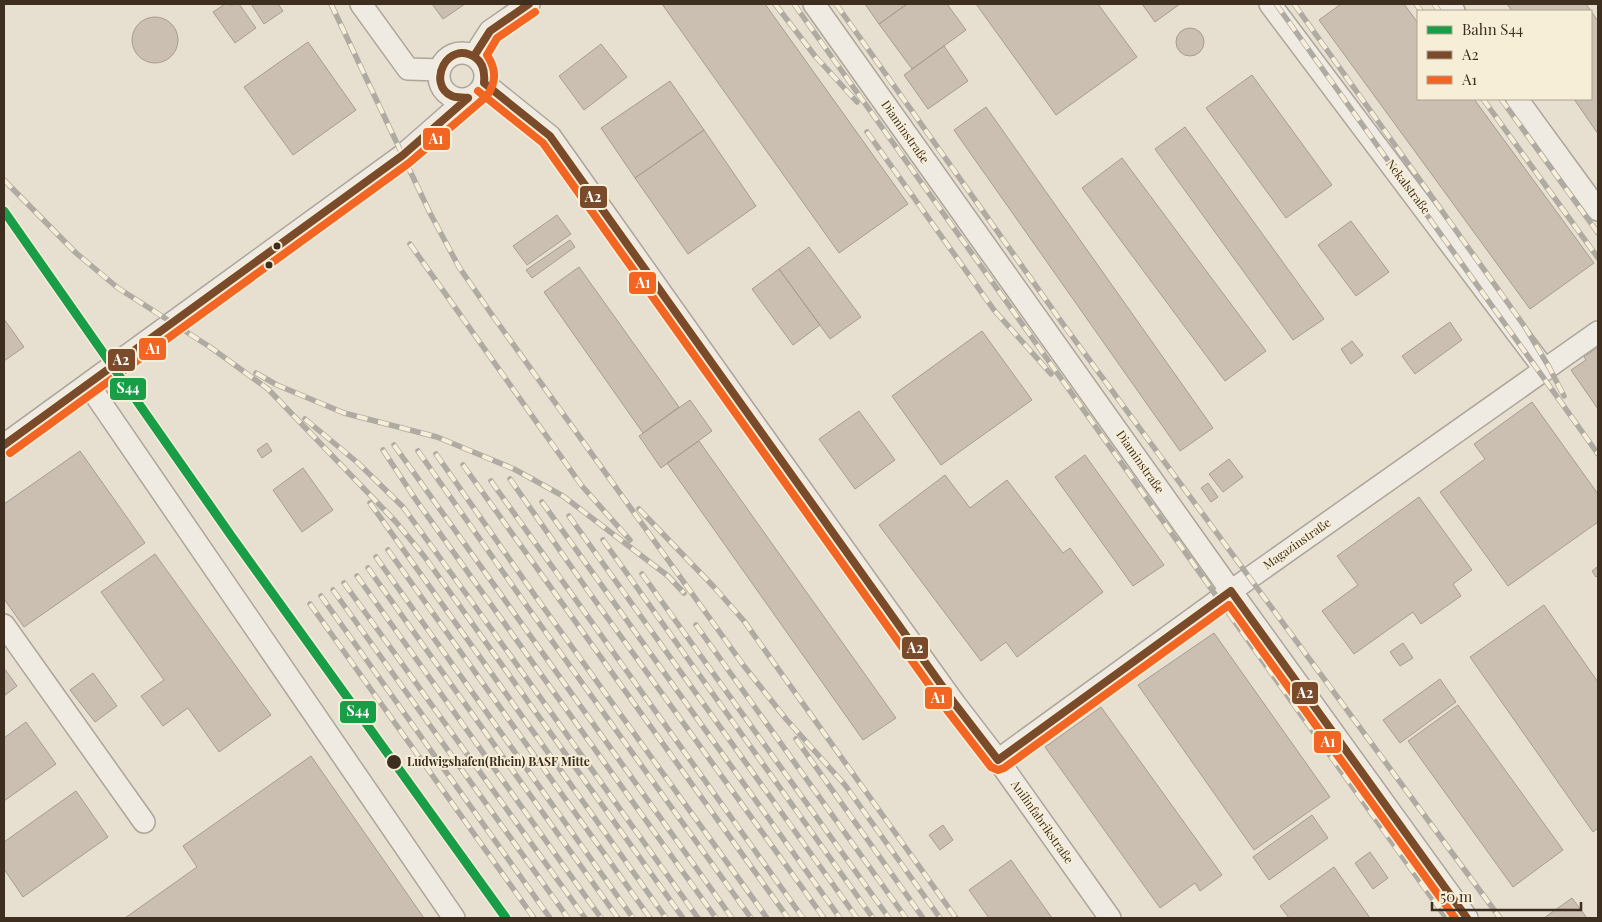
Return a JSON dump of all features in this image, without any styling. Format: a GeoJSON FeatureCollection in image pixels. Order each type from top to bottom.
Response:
{"type":"FeatureCollection","features":[{"type":"Feature","properties":{"kind":"street"},"geometry":{"type":"LineString","coordinates":[[361,4],[408,68],[440,70]]}},
{"type":"Feature","properties":{"kind":"street"},"geometry":{"type":"LineString","coordinates":[[474,56],[490,32],[530,4]]}},
{"type":"Feature","properties":{"kind":"street","name":"Diaminstraße"},"geometry":{"type":"LineString","coordinates":[[814,4],[1231,591],[1467,918]]}},
{"type":"Feature","properties":{"kind":"street","name":"Nekalstraße"},"geometry":{"type":"LineString","coordinates":[[1270,4],[1545,370]]}},
{"type":"Feature","properties":{"kind":"street"},"geometry":{"type":"LineString","coordinates":[[4,445],[403,155],[468,98],[478,93],[484,83],[485,73],[482,63],[474,56],[464,52],[453,54],[445,61],[440,70],[439,80],[443,88],[450,95],[458,98],[468,98]]}},
{"type":"Feature","properties":{"kind":"street","name":"Anilinfabrikstraße"},"geometry":{"type":"LineString","coordinates":[[484,83],[550,136],[1110,918]]}},
{"type":"Feature","properties":{"kind":"street"},"geometry":{"type":"LineString","coordinates":[[1518,100],[1598,210]]}},
{"type":"Feature","properties":{"kind":"street","name":"Magazinstraße"},"geometry":{"type":"LineString","coordinates":[[998,760],[1231,591],[1598,332]]}},
{"type":"Feature","properties":{"kind":"street"},"geometry":{"type":"LineString","coordinates":[[88,384],[454,918]]}},
{"type":"Feature","properties":{"kind":"street"},"geometry":{"type":"LineString","coordinates":[[4,625],[144,822]]}},
{"type":"Feature","properties":{"kind":"building"},"geometry":{"type":"Polygon","coordinates":[[[225,4],[239,4],[256,28],[235,43],[213,12],[225,4]]]}},
{"type":"Feature","properties":{"kind":"building"},"geometry":{"type":"Polygon","coordinates":[[[251,4],[278,4],[283,11],[264,24],[251,4]]]}},
{"type":"Feature","properties":{"kind":"building"},"geometry":{"type":"Polygon","coordinates":[[[432,4],[465,4],[443,19],[432,4]]]}},
{"type":"Feature","properties":{"kind":"building"},"geometry":{"type":"Polygon","coordinates":[[[662,4],[765,4],[908,204],[839,253],[662,4]]]}},
{"type":"Feature","properties":{"kind":"building"},"geometry":{"type":"Polygon","coordinates":[[[865,4],[907,4],[879,24],[865,4]]]}},
{"type":"Feature","properties":{"kind":"building"},"geometry":{"type":"Polygon","coordinates":[[[907,4],[947,4],[966,30],[912,69],[879,24],[907,4]]]}},
{"type":"Feature","properties":{"kind":"building"},"geometry":{"type":"Polygon","coordinates":[[[976,4],[1098,4],[1137,57],[1056,115],[976,4]]]}},
{"type":"Feature","properties":{"kind":"building"},"geometry":{"type":"Polygon","coordinates":[[[1142,4],[1180,4],[1155,22],[1142,4]]]}},
{"type":"Feature","properties":{"kind":"building"},"geometry":{"type":"Polygon","coordinates":[[[1341,4],[1404,4],[1417,22],[1417,100],[1475,100],[1594,263],[1530,309],[1319,20],[1341,4]]]}},
{"type":"Feature","properties":{"kind":"building"},"geometry":{"type":"Polygon","coordinates":[[[1507,4],[1586,4],[1590,10],[1511,10],[1507,4]]]}},
{"type":"Feature","properties":{"kind":"building"},"geometry":{"type":"Polygon","coordinates":[[[1592,12],[1598,21],[1598,134],[1575,100],[1592,100],[1592,12]]]}},
{"type":"Feature","properties":{"kind":"building"},"geometry":{"type":"Polygon","coordinates":[[[155,17],[168,21],[174,27],[178,40],[174,53],[168,59],[155,63],[142,59],[136,53],[132,40],[136,27],[142,21],[155,17]]]}},
{"type":"Feature","properties":{"kind":"building"},"geometry":{"type":"Polygon","coordinates":[[[1190,28],[1200,32],[1204,42],[1200,52],[1190,56],[1180,52],[1176,42],[1180,32],[1190,28]]]}},
{"type":"Feature","properties":{"kind":"building"},"geometry":{"type":"Polygon","coordinates":[[[308,42],[356,110],[293,155],[244,87],[308,42]]]}},
{"type":"Feature","properties":{"kind":"building"},"geometry":{"type":"Polygon","coordinates":[[[601,44],[627,77],[584,110],[559,76],[601,44]]]}},
{"type":"Feature","properties":{"kind":"building"},"geometry":{"type":"Polygon","coordinates":[[[944,46],[968,81],[928,109],[904,75],[944,46]]]}},
{"type":"Feature","properties":{"kind":"building"},"geometry":{"type":"Polygon","coordinates":[[[1252,75],[1332,185],[1286,218],[1206,108],[1252,75]]]}},
{"type":"Feature","properties":{"kind":"building"},"geometry":{"type":"Polygon","coordinates":[[[670,81],[704,130],[635,178],[601,128],[670,81]]]}},
{"type":"Feature","properties":{"kind":"building"},"geometry":{"type":"Polygon","coordinates":[[[986,107],[1213,428],[1180,451],[954,130],[986,107]]]}},
{"type":"Feature","properties":{"kind":"building"},"geometry":{"type":"Polygon","coordinates":[[[1185,127],[1324,319],[1293,340],[1155,149],[1185,127]]]}},
{"type":"Feature","properties":{"kind":"building"},"geometry":{"type":"Polygon","coordinates":[[[704,130],[756,206],[688,254],[635,178],[704,130]]]}},
{"type":"Feature","properties":{"kind":"building"},"geometry":{"type":"Polygon","coordinates":[[[1122,158],[1266,351],[1225,381],[1082,188],[1122,158]]]}},
{"type":"Feature","properties":{"kind":"building"},"geometry":{"type":"Polygon","coordinates":[[[557,215],[571,234],[527,265],[513,246],[557,215]]]}},
{"type":"Feature","properties":{"kind":"building"},"geometry":{"type":"Polygon","coordinates":[[[1351,221],[1389,272],[1356,296],[1318,245],[1351,221]]]}},
{"type":"Feature","properties":{"kind":"building"},"geometry":{"type":"Polygon","coordinates":[[[570,240],[575,247],[532,278],[526,270],[570,240]]]}},
{"type":"Feature","properties":{"kind":"building"},"geometry":{"type":"Polygon","coordinates":[[[809,247],[861,317],[830,339],[779,269],[809,247]]]}},
{"type":"Feature","properties":{"kind":"building"},"geometry":{"type":"Polygon","coordinates":[[[579,267],[679,407],[643,433],[544,292],[579,267]]]}},
{"type":"Feature","properties":{"kind":"building"},"geometry":{"type":"Polygon","coordinates":[[[779,269],[820,325],[793,345],[752,289],[779,269]]]}},
{"type":"Feature","properties":{"kind":"building"},"geometry":{"type":"Polygon","coordinates":[[[4,319],[24,347],[4,361],[4,319]]]}},
{"type":"Feature","properties":{"kind":"building"},"geometry":{"type":"Polygon","coordinates":[[[1450,322],[1462,340],[1415,374],[1402,356],[1450,322]]]}},
{"type":"Feature","properties":{"kind":"building"},"geometry":{"type":"Polygon","coordinates":[[[982,331],[1032,400],[941,465],[892,396],[982,331]]]}},
{"type":"Feature","properties":{"kind":"building"},"geometry":{"type":"Polygon","coordinates":[[[1352,341],[1363,355],[1351,364],[1341,349],[1352,341]]]}},
{"type":"Feature","properties":{"kind":"building"},"geometry":{"type":"Polygon","coordinates":[[[1598,347],[1598,409],[1571,370],[1586,360],[1584,357],[1598,347]]]}},
{"type":"Feature","properties":{"kind":"building"},"geometry":{"type":"Polygon","coordinates":[[[690,400],[712,431],[661,468],[639,436],[690,400]]]}},
{"type":"Feature","properties":{"kind":"building"},"geometry":{"type":"Polygon","coordinates":[[[1532,402],[1598,494],[1598,522],[1508,586],[1440,492],[1485,459],[1474,444],[1532,402]]]}},
{"type":"Feature","properties":{"kind":"building"},"geometry":{"type":"Polygon","coordinates":[[[859,411],[895,460],[855,489],[819,439],[859,411]]]}},
{"type":"Feature","properties":{"kind":"building"},"geometry":{"type":"Polygon","coordinates":[[[699,441],[896,718],[863,740],[667,463],[699,441]]]}},
{"type":"Feature","properties":{"kind":"building"},"geometry":{"type":"Polygon","coordinates":[[[267,443],[272,451],[262,458],[257,450],[267,443]]]}},
{"type":"Feature","properties":{"kind":"building"},"geometry":{"type":"Polygon","coordinates":[[[80,451],[145,543],[24,627],[4,599],[4,504],[80,451]]]}},
{"type":"Feature","properties":{"kind":"building"},"geometry":{"type":"Polygon","coordinates":[[[1085,455],[1164,565],[1133,586],[1055,477],[1085,455]]]}},
{"type":"Feature","properties":{"kind":"building"},"geometry":{"type":"Polygon","coordinates":[[[1229,459],[1243,477],[1223,492],[1209,474],[1229,459]]]}},
{"type":"Feature","properties":{"kind":"building"},"geometry":{"type":"Polygon","coordinates":[[[303,468],[333,510],[302,532],[273,490],[303,468]]]}},
{"type":"Feature","properties":{"kind":"building"},"geometry":{"type":"Polygon","coordinates":[[[945,475],[970,508],[1007,480],[1063,553],[1070,548],[1103,592],[1017,657],[1006,642],[981,661],[879,525],[945,475]]]}},
{"type":"Feature","properties":{"kind":"building"},"geometry":{"type":"Polygon","coordinates":[[[1208,483],[1218,497],[1211,502],[1201,488],[1208,483]]]}},
{"type":"Feature","properties":{"kind":"building"},"geometry":{"type":"Polygon","coordinates":[[[1419,497],[1472,570],[1453,584],[1461,596],[1421,624],[1413,612],[1354,654],[1322,611],[1358,585],[1337,556],[1419,497]]]}},
{"type":"Feature","properties":{"kind":"building"},"geometry":{"type":"Polygon","coordinates":[[[155,554],[271,715],[219,752],[188,708],[163,726],[141,696],[164,680],[101,592],[155,554]]]}},
{"type":"Feature","properties":{"kind":"building"},"geometry":{"type":"Polygon","coordinates":[[[1597,567],[1598,575],[1596,577],[1592,571],[1597,567]]]}},
{"type":"Feature","properties":{"kind":"building"},"geometry":{"type":"Polygon","coordinates":[[[1544,605],[1598,682],[1598,828],[1593,832],[1470,657],[1544,605]]]}},
{"type":"Feature","properties":{"kind":"building"},"geometry":{"type":"Polygon","coordinates":[[[1214,633],[1330,797],[1254,850],[1138,685],[1214,633]]]}},
{"type":"Feature","properties":{"kind":"building"},"geometry":{"type":"Polygon","coordinates":[[[1403,643],[1413,658],[1400,666],[1390,652],[1403,643]]]}},
{"type":"Feature","properties":{"kind":"building"},"geometry":{"type":"Polygon","coordinates":[[[4,668],[17,686],[4,696],[4,668]]]}},
{"type":"Feature","properties":{"kind":"building"},"geometry":{"type":"Polygon","coordinates":[[[93,673],[117,706],[95,722],[70,690],[93,673]]]}},
{"type":"Feature","properties":{"kind":"building"},"geometry":{"type":"Polygon","coordinates":[[[1440,679],[1456,702],[1400,743],[1383,720],[1440,679]]]}},
{"type":"Feature","properties":{"kind":"building"},"geometry":{"type":"Polygon","coordinates":[[[1458,705],[1563,850],[1513,887],[1408,741],[1458,705]]]}},
{"type":"Feature","properties":{"kind":"building"},"geometry":{"type":"Polygon","coordinates":[[[1101,707],[1222,875],[1200,891],[1195,883],[1160,908],[1045,747],[1101,707]]]}},
{"type":"Feature","properties":{"kind":"building"},"geometry":{"type":"Polygon","coordinates":[[[26,722],[56,764],[4,801],[4,738],[26,722]]]}},
{"type":"Feature","properties":{"kind":"building"},"geometry":{"type":"Polygon","coordinates":[[[311,756],[424,918],[125,918],[197,867],[183,846],[311,756]]]}},
{"type":"Feature","properties":{"kind":"building"},"geometry":{"type":"Polygon","coordinates":[[[76,791],[108,837],[23,897],[4,869],[4,842],[76,791]]]}},
{"type":"Feature","properties":{"kind":"building"},"geometry":{"type":"Polygon","coordinates":[[[1312,815],[1328,838],[1269,880],[1253,857],[1312,815]]]}},
{"type":"Feature","properties":{"kind":"building"},"geometry":{"type":"Polygon","coordinates":[[[943,825],[953,840],[940,850],[929,835],[943,825]]]}},
{"type":"Feature","properties":{"kind":"building"},"geometry":{"type":"Polygon","coordinates":[[[1370,852],[1388,878],[1373,889],[1355,863],[1370,852]]]}},
{"type":"Feature","properties":{"kind":"building"},"geometry":{"type":"Polygon","coordinates":[[[1011,860],[1052,918],[989,918],[969,890],[1011,860]]]}},
{"type":"Feature","properties":{"kind":"building"},"geometry":{"type":"Polygon","coordinates":[[[1334,867],[1370,918],[1289,918],[1280,906],[1334,867]]]}},
{"type":"Feature","properties":{"kind":"building"},"geometry":{"type":"Polygon","coordinates":[[[1572,898],[1587,918],[1544,918],[1572,898]]]}},
{"type":"Feature","properties":{"kind":"railway"},"geometry":{"type":"LineString","coordinates":[[331,4],[430,213],[459,267],[744,666],[786,719],[845,785],[940,918]]}},
{"type":"Feature","properties":{"kind":"railway"},"geometry":{"type":"LineString","coordinates":[[775,4],[815,56],[857,102]]}},
{"type":"Feature","properties":{"kind":"railway"},"geometry":{"type":"LineString","coordinates":[[794,4],[1446,918]]}},
{"type":"Feature","properties":{"kind":"railway"},"geometry":{"type":"LineString","coordinates":[[836,4],[1063,324],[1500,918]]}},
{"type":"Feature","properties":{"kind":"railway"},"geometry":{"type":"LineString","coordinates":[[1276,4],[1598,454]]}},
{"type":"Feature","properties":{"kind":"railway"},"geometry":{"type":"LineString","coordinates":[[1294,4],[1525,327],[1564,396]]}},
{"type":"Feature","properties":{"kind":"railway"},"geometry":{"type":"LineString","coordinates":[[1416,4],[1420,10]]}},
{"type":"Feature","properties":{"kind":"railway"},"geometry":{"type":"LineString","coordinates":[[1434,4],[1438,10]]}},
{"type":"Feature","properties":{"kind":"railway"},"geometry":{"type":"LineString","coordinates":[[1484,100],[1598,258]]}},
{"type":"Feature","properties":{"kind":"railway"},"geometry":{"type":"LineString","coordinates":[[1502,100],[1598,233]]}},
{"type":"Feature","properties":{"kind":"railway"},"geometry":{"type":"LineString","coordinates":[[867,132],[994,310],[1051,374]]}},
{"type":"Feature","properties":{"kind":"railway"},"geometry":{"type":"LineString","coordinates":[[4,180],[76,253],[118,288],[210,347],[268,389],[396,522],[424,556],[683,918]]}},
{"type":"Feature","properties":{"kind":"railway"},"geometry":{"type":"LineString","coordinates":[[410,244],[582,486],[630,540]]}},
{"type":"Feature","properties":{"kind":"railway"},"geometry":{"type":"LineString","coordinates":[[256,373],[277,385],[344,413],[437,437],[514,469],[563,496],[668,576],[684,593]]}},
{"type":"Feature","properties":{"kind":"railway"},"geometry":{"type":"LineString","coordinates":[[305,419],[358,463],[403,507],[698,918]]}},
{"type":"Feature","properties":{"kind":"railway"},"geometry":{"type":"LineString","coordinates":[[394,445],[732,918]]}},
{"type":"Feature","properties":{"kind":"railway"},"geometry":{"type":"LineString","coordinates":[[383,450],[416,500],[716,918]]}},
{"type":"Feature","properties":{"kind":"railway"},"geometry":{"type":"LineString","coordinates":[[418,451],[751,918]]}},
{"type":"Feature","properties":{"kind":"railway"},"geometry":{"type":"LineString","coordinates":[[436,454],[536,597],[767,918]]}},
{"type":"Feature","properties":{"kind":"railway"},"geometry":{"type":"LineString","coordinates":[[463,465],[788,918]]}},
{"type":"Feature","properties":{"kind":"railway"},"geometry":{"type":"LineString","coordinates":[[510,479],[591,595],[824,918]]}},
{"type":"Feature","properties":{"kind":"railway"},"geometry":{"type":"LineString","coordinates":[[491,481],[803,918]]}},
{"type":"Feature","properties":{"kind":"railway"},"geometry":{"type":"LineString","coordinates":[[542,502],[840,918]]}},
{"type":"Feature","properties":{"kind":"railway"},"geometry":{"type":"LineString","coordinates":[[370,503],[666,918]]}},
{"type":"Feature","properties":{"kind":"railway"},"geometry":{"type":"LineString","coordinates":[[639,509],[744,621],[956,918]]}},
{"type":"Feature","properties":{"kind":"railway"},"geometry":{"type":"LineString","coordinates":[[569,516],[857,918]]}},
{"type":"Feature","properties":{"kind":"railway"},"geometry":{"type":"LineString","coordinates":[[603,540],[873,918]]}},
{"type":"Feature","properties":{"kind":"railway"},"geometry":{"type":"LineString","coordinates":[[388,550],[650,918]]}},
{"type":"Feature","properties":{"kind":"railway"},"geometry":{"type":"LineString","coordinates":[[376,557],[633,918]]}},
{"type":"Feature","properties":{"kind":"railway"},"geometry":{"type":"LineString","coordinates":[[368,568],[618,918]]}},
{"type":"Feature","properties":{"kind":"railway"},"geometry":{"type":"LineString","coordinates":[[642,574],[889,918]]}},
{"type":"Feature","properties":{"kind":"railway"},"geometry":{"type":"LineString","coordinates":[[357,576],[601,918]]}},
{"type":"Feature","properties":{"kind":"railway"},"geometry":{"type":"LineString","coordinates":[[344,583],[585,918]]}},
{"type":"Feature","properties":{"kind":"railway"},"geometry":{"type":"LineString","coordinates":[[333,590],[568,918]]}},
{"type":"Feature","properties":{"kind":"railway"},"geometry":{"type":"LineString","coordinates":[[321,596],[550,918]]}},
{"type":"Feature","properties":{"kind":"railway"},"geometry":{"type":"LineString","coordinates":[[310,604],[534,918]]}},
{"type":"Feature","properties":{"kind":"railway"},"geometry":{"type":"LineString","coordinates":[[696,625],[906,918]]}},
{"type":"Feature","properties":{"kind":"railway"},"geometry":{"type":"LineString","coordinates":[[796,739],[923,918]]}},
{"type":"Feature","properties":{"kind":"rail line","name":"S44"},"geometry":{"type":"LineString","coordinates":[[4,211],[232,537],[506,918]]}},
{"type":"Feature","properties":{"kind":"transit line","name":"A2"},"geometry":{"type":"LineString","coordinates":[[474,56],[490,31],[529,4]]}},
{"type":"Feature","properties":{"kind":"transit line","name":"A1"},"geometry":{"type":"LineString","coordinates":[[10,453],[409,163],[487,96],[494,80],[494,70],[487,55],[497,38],[535,12]]}},
{"type":"Feature","properties":{"kind":"transit line","name":"A2"},"geometry":{"type":"LineString","coordinates":[[468,98],[452,96],[444,90],[441,83],[443,65],[456,54],[466,53],[476,58],[481,63],[483,69],[484,83],[550,136],[955,704],[998,760],[1231,591],[1467,918]]}},
{"type":"Feature","properties":{"kind":"transit line","name":"A1"},"geometry":{"type":"LineString","coordinates":[[478,91],[543,143],[947,710],[991,767],[998,770],[1004,768],[1229,605],[1455,918]]}},
{"type":"Feature","properties":{"kind":"transit line","name":"A2"},"geometry":{"type":"LineString","coordinates":[[4,445],[403,155],[468,98]]}},
{"type":"Feature","properties":{"kind":"place","name":"Ludwigshafen(Rhein) BASF Mitte"},"geometry":{"type":"Point","coordinates":[394,762]}}]}
